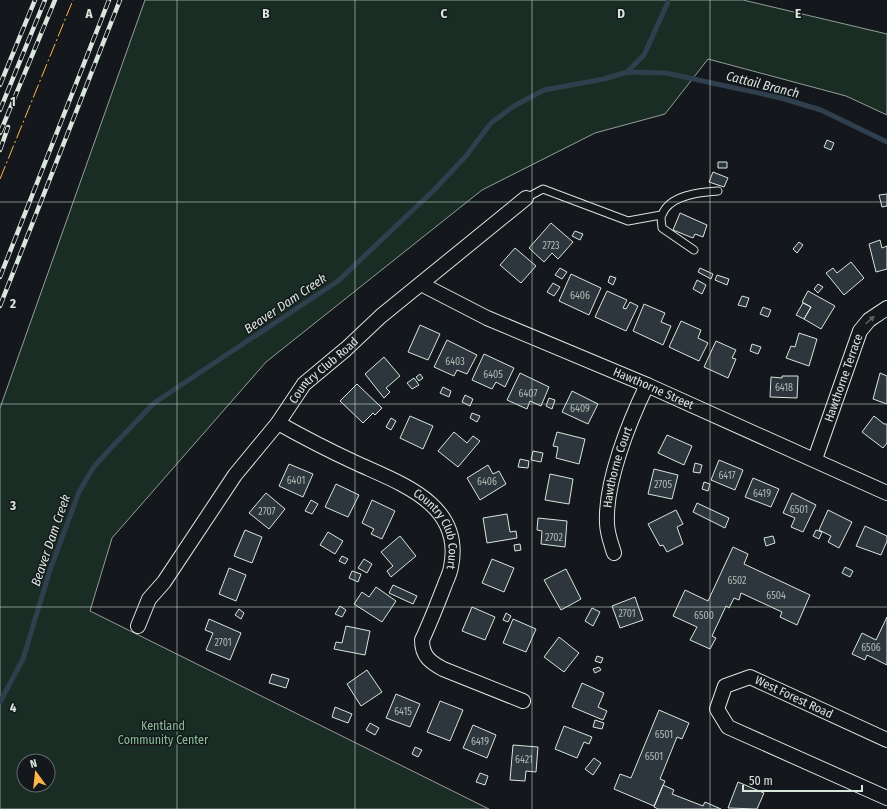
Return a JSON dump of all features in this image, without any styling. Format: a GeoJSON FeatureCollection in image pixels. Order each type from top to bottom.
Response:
{"type":"FeatureCollection","features":[{"type":"Feature","properties":{"kind":"street","name":"Country Club Road"},"geometry":{"type":"LineString","coordinates":[[138,626],[149,599],[164,582],[235,475],[278,424],[304,384],[421,284],[526,198]]}},
{"type":"Feature","properties":{"kind":"street","name":"Hawthorne Street"},"geometry":{"type":"LineString","coordinates":[[421,284],[487,318],[647,385],[887,493]]}},
{"type":"Feature","properties":{"kind":"street","name":"Hawthorne Terrace"},"geometry":{"type":"LineString","coordinates":[[815,460],[860,331],[869,320],[887,308]]}},
{"type":"Feature","properties":{"kind":"street","name":"Hawthorne Court"},"geometry":{"type":"LineString","coordinates":[[614,553],[606,524],[608,501],[630,421],[647,385]]}},
{"type":"Feature","properties":{"kind":"street","name":"Country Club Court"},"geometry":{"type":"LineString","coordinates":[[278,424],[354,462],[395,480],[415,491],[430,502],[440,515],[449,531],[452,544],[451,568],[422,640],[424,653],[432,663],[442,669],[523,701]]}},
{"type":"Feature","properties":{"kind":"street","name":"West Forest Road"},"geometry":{"type":"LineString","coordinates":[[887,740],[750,677],[725,686],[717,708],[728,727],[887,798]]}},
{"type":"Feature","properties":{"kind":"lane"},"geometry":{"type":"LineString","coordinates":[[526,198],[543,189],[628,221],[661,215],[671,203],[697,192],[718,191]]}},
{"type":"Feature","properties":{"kind":"lane"},"geometry":{"type":"LineString","coordinates":[[661,215],[662,228],[694,250]]}},
{"type":"Feature","properties":{"kind":"green space","name":"Kentland Community Center"},"geometry":{"type":"Polygon","coordinates":[[[145,0],[743,0],[887,34],[887,115],[846,96],[708,59],[665,114],[595,133],[482,190],[266,362],[112,538],[90,611],[489,809],[0,809],[0,408],[145,0]]]}},
{"type":"Feature","properties":{"kind":"building"},"geometry":{"type":"Polygon","coordinates":[[[827,140],[834,143],[831,150],[824,147],[827,140]]]}},
{"type":"Feature","properties":{"kind":"building"},"geometry":{"type":"Polygon","coordinates":[[[718,162],[727,162],[727,168],[718,168],[718,162]]]}},
{"type":"Feature","properties":{"kind":"building"},"geometry":{"type":"Polygon","coordinates":[[[713,172],[728,178],[724,187],[709,182],[713,172]]]}},
{"type":"Feature","properties":{"kind":"building"},"geometry":{"type":"Polygon","coordinates":[[[887,194],[887,206],[882,207],[879,195],[887,194]]]}},
{"type":"Feature","properties":{"kind":"building"},"geometry":{"type":"Polygon","coordinates":[[[680,213],[707,225],[703,237],[695,234],[693,238],[673,230],[680,213]]]}},
{"type":"Feature","properties":{"kind":"building"},"geometry":{"type":"Polygon","coordinates":[[[551,223],[573,242],[558,259],[552,253],[544,262],[529,248],[551,223]]]}},
{"type":"Feature","properties":{"kind":"building"},"geometry":{"type":"Polygon","coordinates":[[[575,231],[583,234],[580,240],[572,236],[575,231]]]}},
{"type":"Feature","properties":{"kind":"building"},"geometry":{"type":"Polygon","coordinates":[[[880,240],[882,248],[887,246],[887,269],[876,272],[869,244],[880,240]]]}},
{"type":"Feature","properties":{"kind":"building"},"geometry":{"type":"Polygon","coordinates":[[[799,242],[803,245],[797,253],[793,249],[799,242]]]}},
{"type":"Feature","properties":{"kind":"building"},"geometry":{"type":"Polygon","coordinates":[[[515,248],[536,266],[521,283],[500,265],[515,248]]]}},
{"type":"Feature","properties":{"kind":"building"},"geometry":{"type":"Polygon","coordinates":[[[851,262],[864,278],[844,295],[826,273],[833,268],[837,273],[851,262]]]}},
{"type":"Feature","properties":{"kind":"building"},"geometry":{"type":"Polygon","coordinates":[[[560,268],[567,272],[562,279],[555,275],[560,268]]]}},
{"type":"Feature","properties":{"kind":"building"},"geometry":{"type":"Polygon","coordinates":[[[700,268],[713,274],[711,279],[698,272],[700,268]]]}},
{"type":"Feature","properties":{"kind":"building"},"geometry":{"type":"Polygon","coordinates":[[[571,274],[601,288],[589,315],[559,301],[571,274]]]}},
{"type":"Feature","properties":{"kind":"building"},"geometry":{"type":"Polygon","coordinates":[[[717,275],[729,279],[727,285],[715,280],[717,275]]]}},
{"type":"Feature","properties":{"kind":"building"},"geometry":{"type":"Polygon","coordinates":[[[610,276],[616,278],[613,285],[608,282],[610,276]]]}},
{"type":"Feature","properties":{"kind":"building"},"geometry":{"type":"Polygon","coordinates":[[[697,280],[706,285],[702,294],[693,289],[697,280]]]}},
{"type":"Feature","properties":{"kind":"building"},"geometry":{"type":"Polygon","coordinates":[[[553,283],[560,287],[554,296],[547,292],[553,283]]]}},
{"type":"Feature","properties":{"kind":"building"},"geometry":{"type":"Polygon","coordinates":[[[818,284],[823,287],[818,293],[814,289],[818,284]]]}},
{"type":"Feature","properties":{"kind":"building"},"geometry":{"type":"Polygon","coordinates":[[[607,291],[627,300],[623,308],[626,309],[630,302],[638,306],[626,331],[595,317],[607,291]]]}},
{"type":"Feature","properties":{"kind":"building"},"geometry":{"type":"Polygon","coordinates":[[[808,291],[835,306],[821,329],[804,319],[811,307],[802,302],[808,291]]]}},
{"type":"Feature","properties":{"kind":"building"},"geometry":{"type":"Polygon","coordinates":[[[742,296],[749,298],[746,307],[738,305],[742,296]]]}},
{"type":"Feature","properties":{"kind":"building"},"geometry":{"type":"Polygon","coordinates":[[[803,303],[811,307],[804,319],[796,315],[803,303]]]}},
{"type":"Feature","properties":{"kind":"building"},"geometry":{"type":"Polygon","coordinates":[[[644,304],[665,313],[661,322],[671,326],[663,345],[633,331],[644,304]]]}},
{"type":"Feature","properties":{"kind":"building"},"geometry":{"type":"Polygon","coordinates":[[[763,307],[771,310],[768,317],[760,314],[763,307]]]}},
{"type":"Feature","properties":{"kind":"building"},"geometry":{"type":"Polygon","coordinates":[[[681,321],[701,330],[698,338],[708,343],[699,361],[669,347],[681,321]]]}},
{"type":"Feature","properties":{"kind":"building"},"geometry":{"type":"Polygon","coordinates":[[[420,325],[440,334],[428,360],[408,352],[420,325]]]}},
{"type":"Feature","properties":{"kind":"building"},"geometry":{"type":"Polygon","coordinates":[[[799,333],[817,339],[809,366],[786,358],[791,346],[795,347],[799,333]]]}},
{"type":"Feature","properties":{"kind":"building"},"geometry":{"type":"Polygon","coordinates":[[[447,340],[477,355],[467,374],[457,370],[454,376],[434,367],[447,340]]]}},
{"type":"Feature","properties":{"kind":"building"},"geometry":{"type":"Polygon","coordinates":[[[716,341],[736,350],[732,358],[736,359],[728,378],[704,367],[716,341]]]}},
{"type":"Feature","properties":{"kind":"building"},"geometry":{"type":"Polygon","coordinates":[[[752,344],[761,347],[758,354],[750,351],[752,344]]]}},
{"type":"Feature","properties":{"kind":"building"},"geometry":{"type":"Polygon","coordinates":[[[484,354],[514,368],[505,387],[496,382],[492,389],[472,380],[484,354]]]}},
{"type":"Feature","properties":{"kind":"building"},"geometry":{"type":"Polygon","coordinates":[[[384,357],[400,376],[386,388],[390,392],[384,398],[365,374],[384,357]]]}},
{"type":"Feature","properties":{"kind":"building"},"geometry":{"type":"Polygon","coordinates":[[[520,373],[549,387],[541,406],[530,401],[527,409],[507,400],[520,373]]]}},
{"type":"Feature","properties":{"kind":"building"},"geometry":{"type":"Polygon","coordinates":[[[880,373],[887,376],[887,404],[873,399],[880,373]]]}},
{"type":"Feature","properties":{"kind":"building"},"geometry":{"type":"Polygon","coordinates":[[[420,374],[423,378],[419,381],[416,377],[420,374]]]}},
{"type":"Feature","properties":{"kind":"building"},"geometry":{"type":"Polygon","coordinates":[[[782,376],[798,376],[797,398],[770,397],[771,377],[782,378],[782,376]]]}},
{"type":"Feature","properties":{"kind":"building"},"geometry":{"type":"Polygon","coordinates":[[[414,378],[419,385],[412,389],[407,383],[414,378]]]}},
{"type":"Feature","properties":{"kind":"building"},"geometry":{"type":"Polygon","coordinates":[[[357,384],[382,408],[375,415],[373,413],[363,423],[340,401],[357,384]]]}},
{"type":"Feature","properties":{"kind":"building"},"geometry":{"type":"Polygon","coordinates":[[[443,387],[451,391],[449,397],[440,393],[443,387]]]}},
{"type":"Feature","properties":{"kind":"building"},"geometry":{"type":"Polygon","coordinates":[[[572,391],[598,404],[588,424],[562,412],[572,391]]]}},
{"type":"Feature","properties":{"kind":"building"},"geometry":{"type":"Polygon","coordinates":[[[465,395],[473,399],[470,406],[462,402],[465,395]]]}},
{"type":"Feature","properties":{"kind":"building"},"geometry":{"type":"Polygon","coordinates":[[[549,398],[555,400],[552,409],[546,406],[549,398]]]}},
{"type":"Feature","properties":{"kind":"building"},"geometry":{"type":"Polygon","coordinates":[[[472,413],[480,416],[477,422],[470,418],[472,413]]]}},
{"type":"Feature","properties":{"kind":"building"},"geometry":{"type":"Polygon","coordinates":[[[410,416],[433,426],[423,449],[400,438],[410,416]]]}},
{"type":"Feature","properties":{"kind":"building"},"geometry":{"type":"Polygon","coordinates":[[[874,416],[884,424],[887,424],[887,443],[883,448],[862,432],[874,416]]]}},
{"type":"Feature","properties":{"kind":"building"},"geometry":{"type":"Polygon","coordinates":[[[391,418],[396,421],[391,430],[386,427],[391,418]]]}},
{"type":"Feature","properties":{"kind":"building"},"geometry":{"type":"Polygon","coordinates":[[[454,432],[467,443],[473,436],[480,441],[458,467],[438,451],[454,432]]]}},
{"type":"Feature","properties":{"kind":"building"},"geometry":{"type":"Polygon","coordinates":[[[557,432],[585,439],[579,464],[556,458],[558,447],[553,446],[557,432]]]}},
{"type":"Feature","properties":{"kind":"building"},"geometry":{"type":"Polygon","coordinates":[[[667,435],[692,446],[684,465],[658,453],[667,435]]]}},
{"type":"Feature","properties":{"kind":"building"},"geometry":{"type":"Polygon","coordinates":[[[533,451],[543,453],[541,462],[531,460],[533,451]]]}},
{"type":"Feature","properties":{"kind":"building"},"geometry":{"type":"Polygon","coordinates":[[[520,459],[529,461],[528,468],[518,467],[520,459]]]}},
{"type":"Feature","properties":{"kind":"building"},"geometry":{"type":"Polygon","coordinates":[[[719,460],[743,470],[735,490],[711,480],[719,460]]]}},
{"type":"Feature","properties":{"kind":"building"},"geometry":{"type":"Polygon","coordinates":[[[695,463],[702,465],[700,473],[693,472],[695,463]]]}},
{"type":"Feature","properties":{"kind":"building"},"geometry":{"type":"Polygon","coordinates":[[[289,464],[313,474],[303,497],[279,486],[289,464]]]}},
{"type":"Feature","properties":{"kind":"building"},"geometry":{"type":"Polygon","coordinates":[[[488,465],[493,474],[499,471],[506,484],[480,500],[467,478],[488,465]]]}},
{"type":"Feature","properties":{"kind":"building"},"geometry":{"type":"Polygon","coordinates":[[[654,469],[678,475],[672,499],[648,494],[654,469]]]}},
{"type":"Feature","properties":{"kind":"building"},"geometry":{"type":"Polygon","coordinates":[[[550,474],[573,479],[569,504],[545,500],[550,474]]]}},
{"type":"Feature","properties":{"kind":"building"},"geometry":{"type":"Polygon","coordinates":[[[753,478],[779,489],[771,507],[745,497],[753,478]]]}},
{"type":"Feature","properties":{"kind":"building"},"geometry":{"type":"Polygon","coordinates":[[[704,482],[710,484],[708,491],[702,489],[704,482]]]}},
{"type":"Feature","properties":{"kind":"building"},"geometry":{"type":"Polygon","coordinates":[[[336,484],[359,495],[348,517],[325,507],[336,484]]]}},
{"type":"Feature","properties":{"kind":"building"},"geometry":{"type":"Polygon","coordinates":[[[266,493],[285,509],[269,529],[249,513],[266,493]]]}},
{"type":"Feature","properties":{"kind":"building"},"geometry":{"type":"Polygon","coordinates":[[[792,493],[816,505],[803,532],[791,527],[795,518],[783,513],[792,493]]]}},
{"type":"Feature","properties":{"kind":"building"},"geometry":{"type":"Polygon","coordinates":[[[311,500],[318,504],[312,514],[305,511],[311,500]]]}},
{"type":"Feature","properties":{"kind":"building"},"geometry":{"type":"Polygon","coordinates":[[[372,500],[395,511],[382,539],[371,534],[374,529],[362,523],[372,500]]]}},
{"type":"Feature","properties":{"kind":"building"},"geometry":{"type":"Polygon","coordinates":[[[697,503],[729,518],[725,528],[693,512],[697,503]]]}},
{"type":"Feature","properties":{"kind":"building"},"geometry":{"type":"Polygon","coordinates":[[[676,510],[683,524],[677,527],[683,544],[667,552],[663,545],[660,546],[648,524],[676,510]]]}},
{"type":"Feature","properties":{"kind":"building"},"geometry":{"type":"Polygon","coordinates":[[[828,510],[852,522],[839,548],[828,542],[831,536],[819,530],[828,510]]]}},
{"type":"Feature","properties":{"kind":"building"},"geometry":{"type":"Polygon","coordinates":[[[507,514],[510,532],[516,531],[517,538],[487,543],[483,518],[507,514]]]}},
{"type":"Feature","properties":{"kind":"building"},"geometry":{"type":"Polygon","coordinates":[[[538,518],[567,521],[565,547],[541,544],[542,531],[537,530],[538,518]]]}},
{"type":"Feature","properties":{"kind":"building"},"geometry":{"type":"Polygon","coordinates":[[[865,526],[887,536],[887,541],[881,555],[856,546],[865,526]]]}},
{"type":"Feature","properties":{"kind":"building"},"geometry":{"type":"Polygon","coordinates":[[[245,530],[262,537],[252,563],[234,556],[245,530]]]}},
{"type":"Feature","properties":{"kind":"building"},"geometry":{"type":"Polygon","coordinates":[[[816,530],[822,532],[819,539],[813,536],[816,530]]]}},
{"type":"Feature","properties":{"kind":"building"},"geometry":{"type":"Polygon","coordinates":[[[328,532],[343,541],[335,554],[320,545],[328,532]]]}},
{"type":"Feature","properties":{"kind":"building"},"geometry":{"type":"Polygon","coordinates":[[[400,536],[416,556],[391,577],[387,571],[393,566],[381,552],[400,536]]]}},
{"type":"Feature","properties":{"kind":"building"},"geometry":{"type":"Polygon","coordinates":[[[773,536],[775,543],[766,546],[764,538],[773,536]]]}},
{"type":"Feature","properties":{"kind":"building"},"geometry":{"type":"Polygon","coordinates":[[[520,544],[521,550],[515,551],[514,545],[520,544]]]}},
{"type":"Feature","properties":{"kind":"building"},"geometry":{"type":"Polygon","coordinates":[[[733,547],[748,554],[744,564],[810,595],[797,625],[780,617],[782,612],[741,593],[739,600],[734,598],[729,608],[726,606],[712,636],[716,638],[710,649],[690,640],[697,627],[673,616],[685,590],[708,601],[733,547]]]}},
{"type":"Feature","properties":{"kind":"building"},"geometry":{"type":"Polygon","coordinates":[[[342,556],[348,559],[345,564],[339,561],[342,556]]]}},
{"type":"Feature","properties":{"kind":"building"},"geometry":{"type":"Polygon","coordinates":[[[364,559],[372,564],[367,573],[358,568],[364,559]]]}},
{"type":"Feature","properties":{"kind":"building"},"geometry":{"type":"Polygon","coordinates":[[[492,559],[514,568],[504,592],[482,583],[492,559]]]}},
{"type":"Feature","properties":{"kind":"building"},"geometry":{"type":"Polygon","coordinates":[[[845,567],[853,571],[850,577],[842,573],[845,567]]]}},
{"type":"Feature","properties":{"kind":"building"},"geometry":{"type":"Polygon","coordinates":[[[229,568],[246,575],[236,601],[219,594],[229,568]]]}},
{"type":"Feature","properties":{"kind":"building"},"geometry":{"type":"Polygon","coordinates":[[[566,569],[581,599],[561,610],[544,580],[566,569]]]}},
{"type":"Feature","properties":{"kind":"building"},"geometry":{"type":"Polygon","coordinates":[[[352,571],[361,574],[358,582],[349,578],[352,571]]]}},
{"type":"Feature","properties":{"kind":"building"},"geometry":{"type":"Polygon","coordinates":[[[393,585],[417,596],[413,604],[389,593],[393,585]]]}},
{"type":"Feature","properties":{"kind":"building"},"geometry":{"type":"Polygon","coordinates":[[[376,587],[396,601],[382,622],[354,604],[362,592],[369,597],[376,587]]]}},
{"type":"Feature","properties":{"kind":"building"},"geometry":{"type":"Polygon","coordinates":[[[635,597],[643,620],[620,628],[612,606],[635,597]]]}},
{"type":"Feature","properties":{"kind":"building"},"geometry":{"type":"Polygon","coordinates":[[[340,606],[346,610],[342,617],[335,614],[340,606]]]}},
{"type":"Feature","properties":{"kind":"building"},"geometry":{"type":"Polygon","coordinates":[[[472,607],[495,617],[485,640],[462,631],[472,607]]]}},
{"type":"Feature","properties":{"kind":"building"},"geometry":{"type":"Polygon","coordinates":[[[592,608],[600,612],[593,626],[585,621],[592,608]]]}},
{"type":"Feature","properties":{"kind":"building"},"geometry":{"type":"Polygon","coordinates":[[[239,609],[244,613],[241,619],[235,615],[239,609]]]}},
{"type":"Feature","properties":{"kind":"building"},"geometry":{"type":"Polygon","coordinates":[[[506,613],[511,616],[508,622],[503,620],[506,613]]]}},
{"type":"Feature","properties":{"kind":"building"},"geometry":{"type":"Polygon","coordinates":[[[887,617],[887,665],[867,655],[865,660],[852,654],[862,633],[876,640],[887,617]]]}},
{"type":"Feature","properties":{"kind":"building"},"geometry":{"type":"Polygon","coordinates":[[[209,619],[241,633],[230,660],[206,650],[213,633],[205,630],[209,619]]]}},
{"type":"Feature","properties":{"kind":"building"},"geometry":{"type":"Polygon","coordinates":[[[513,619],[536,629],[526,652],[503,643],[513,619]]]}},
{"type":"Feature","properties":{"kind":"building"},"geometry":{"type":"Polygon","coordinates":[[[346,626],[370,631],[365,655],[334,649],[336,642],[342,643],[346,626]]]}},
{"type":"Feature","properties":{"kind":"building"},"geometry":{"type":"Polygon","coordinates":[[[559,637],[579,653],[564,672],[544,657],[559,637]]]}},
{"type":"Feature","properties":{"kind":"building"},"geometry":{"type":"Polygon","coordinates":[[[597,656],[603,658],[601,663],[595,661],[597,656]]]}},
{"type":"Feature","properties":{"kind":"building"},"geometry":{"type":"Polygon","coordinates":[[[599,667],[601,670],[595,673],[593,669],[599,667]]]}},
{"type":"Feature","properties":{"kind":"building"},"geometry":{"type":"Polygon","coordinates":[[[367,670],[382,692],[361,706],[347,684],[367,670]]]}},
{"type":"Feature","properties":{"kind":"building"},"geometry":{"type":"Polygon","coordinates":[[[272,674],[289,679],[286,688],[269,683],[272,674]]]}},
{"type":"Feature","properties":{"kind":"building"},"geometry":{"type":"Polygon","coordinates":[[[582,683],[604,693],[598,707],[607,711],[603,720],[572,707],[582,683]]]}},
{"type":"Feature","properties":{"kind":"building"},"geometry":{"type":"Polygon","coordinates":[[[396,694],[420,704],[410,727],[386,718],[396,694]]]}},
{"type":"Feature","properties":{"kind":"building"},"geometry":{"type":"Polygon","coordinates":[[[440,701],[463,710],[450,741],[427,732],[440,701]]]}},
{"type":"Feature","properties":{"kind":"building"},"geometry":{"type":"Polygon","coordinates":[[[335,707],[352,714],[348,723],[332,717],[335,707]]]}},
{"type":"Feature","properties":{"kind":"building"},"geometry":{"type":"Polygon","coordinates":[[[659,710],[689,723],[682,739],[677,737],[660,779],[665,781],[654,806],[614,789],[620,774],[631,778],[659,710]]]}},
{"type":"Feature","properties":{"kind":"building"},"geometry":{"type":"Polygon","coordinates":[[[595,720],[604,723],[602,729],[593,727],[595,720]]]}},
{"type":"Feature","properties":{"kind":"building"},"geometry":{"type":"Polygon","coordinates":[[[370,723],[379,728],[375,735],[366,730],[370,723]]]}},
{"type":"Feature","properties":{"kind":"building"},"geometry":{"type":"Polygon","coordinates":[[[473,725],[496,735],[487,758],[463,748],[473,725]]]}},
{"type":"Feature","properties":{"kind":"building"},"geometry":{"type":"Polygon","coordinates":[[[564,726],[592,737],[589,744],[584,742],[577,758],[555,749],[564,726]]]}},
{"type":"Feature","properties":{"kind":"building"},"geometry":{"type":"Polygon","coordinates":[[[513,745],[538,747],[536,772],[526,771],[525,781],[510,780],[513,745]]]}},
{"type":"Feature","properties":{"kind":"building"},"geometry":{"type":"Polygon","coordinates":[[[415,747],[422,750],[418,757],[412,754],[415,747]]]}},
{"type":"Feature","properties":{"kind":"building"},"geometry":{"type":"Polygon","coordinates":[[[594,758],[601,763],[593,775],[585,769],[594,758]]]}},
{"type":"Feature","properties":{"kind":"building"},"geometry":{"type":"Polygon","coordinates":[[[480,773],[488,776],[485,785],[476,782],[480,773]]]}},
{"type":"Feature","properties":{"kind":"building"},"geometry":{"type":"Polygon","coordinates":[[[738,782],[764,793],[757,809],[728,808],[738,782]]]}},
{"type":"Feature","properties":{"kind":"building"},"geometry":{"type":"Polygon","coordinates":[[[663,785],[674,790],[672,794],[703,806],[705,802],[721,809],[658,809],[654,807],[663,785]]]}},
{"type":"Feature","properties":{"kind":"waterway","name":"Beaver Dam Creek"},"geometry":{"type":"LineString","coordinates":[[0,702],[23,659],[50,570],[79,492],[93,468],[110,449],[154,403],[338,281],[433,191],[466,156],[491,123],[514,106],[544,90],[604,79],[627,72],[644,55],[668,2]]}},
{"type":"Feature","properties":{"kind":"waterway","name":"Cattail Branch"},"geometry":{"type":"LineString","coordinates":[[627,72],[666,73],[781,98],[821,110],[887,142]]}},
{"type":"Feature","properties":{"kind":"railway"},"geometry":{"type":"LineString","coordinates":[[0,85],[35,0]]}},
{"type":"Feature","properties":{"kind":"railway"},"geometry":{"type":"LineString","coordinates":[[0,110],[45,0]]}},
{"type":"Feature","properties":{"kind":"railway"},"geometry":{"type":"LineString","coordinates":[[0,133],[55,0]]}},
{"type":"Feature","properties":{"kind":"railway"},"geometry":{"type":"LineString","coordinates":[[0,277],[109,0]]}},
{"type":"Feature","properties":{"kind":"railway"},"geometry":{"type":"LineString","coordinates":[[0,306],[120,0]]}},
{"type":"Feature","properties":{"kind":"railway"},"geometry":{"type":"LineString","coordinates":[[0,150],[8,127]]}},
{"type":"Feature","properties":{"kind":"power"},"geometry":{"type":"LineString","coordinates":[[0,179],[73,0]]}}]}
